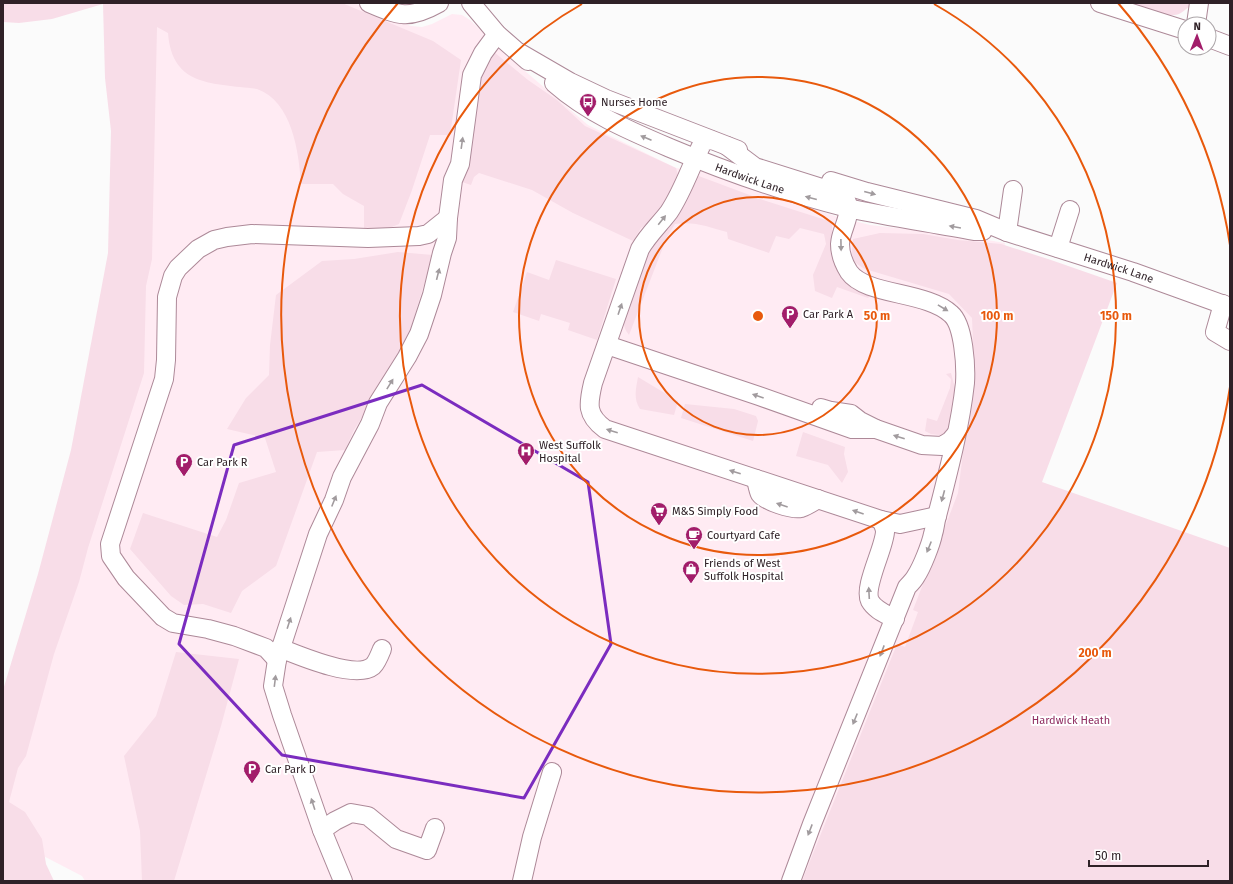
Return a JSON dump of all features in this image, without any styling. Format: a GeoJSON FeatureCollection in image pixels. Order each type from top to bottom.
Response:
{"type":"FeatureCollection","features":[{"type":"Feature","properties":{"kind":"street"},"geometry":{"type":"LineString","coordinates":[[369,3],[390,12],[406,15],[419,13],[439,3]]}},
{"type":"Feature","properties":{"kind":"street","name":"Hardwick Lane"},"geometry":{"type":"LineString","coordinates":[[471,3],[497,34],[560,88],[594,113],[635,133],[670,147],[692,164],[789,191],[848,215],[919,220],[974,230],[1007,232]]}},
{"type":"Feature","properties":{"kind":"street"},"geometry":{"type":"LineString","coordinates":[[1197,16],[1199,3]]}},
{"type":"Feature","properties":{"kind":"street"},"geometry":{"type":"LineString","coordinates":[[1108,4],[1177,27]]}},
{"type":"Feature","properties":{"kind":"street"},"geometry":{"type":"LineString","coordinates":[[343,881],[322,830],[273,686],[279,654],[318,534],[334,500],[342,477],[370,424],[378,403],[408,357],[419,334],[432,295],[447,238],[453,180],[460,164],[472,76],[482,53],[497,34]]}},
{"type":"Feature","properties":{"kind":"street"},"geometry":{"type":"LineString","coordinates":[[1217,41],[1230,46]]}},
{"type":"Feature","properties":{"kind":"street","name":"Hardwick Lane"},"geometry":{"type":"LineString","coordinates":[[520,54],[570,82],[606,99],[787,168],[867,192],[976,219],[1007,232],[1226,305]]}},
{"type":"Feature","properties":{"kind":"street"},"geometry":{"type":"LineString","coordinates":[[791,881],[812,824],[907,588],[917,576],[933,535],[948,476],[965,383],[963,342],[958,324],[952,314],[940,306],[927,300],[876,288],[862,283],[850,274],[843,261],[840,245],[842,231],[848,215],[847,199],[841,194],[755,167],[719,143],[705,141],[692,164],[680,192],[668,212],[646,239],[640,249],[609,341],[595,377],[589,401],[590,412],[595,422],[605,429],[881,520],[900,524],[937,516]]}},
{"type":"Feature","properties":{"kind":"street"},"geometry":{"type":"LineString","coordinates":[[1007,232],[1013,190]]}},
{"type":"Feature","properties":{"kind":"street"},"geometry":{"type":"LineString","coordinates":[[1058,248],[1070,210]]}},
{"type":"Feature","properties":{"kind":"street"},"geometry":{"type":"LineString","coordinates":[[382,649],[374,665],[366,670],[351,670],[279,654],[266,648],[208,629],[173,623],[163,617],[126,578],[111,556],[110,544],[164,379],[166,360],[167,297],[173,276],[178,268],[198,249],[214,240],[227,237],[252,234],[368,238],[418,236],[428,234],[448,218]]}},
{"type":"Feature","properties":{"kind":"street"},"geometry":{"type":"LineString","coordinates":[[418,236],[429,242],[442,253]]}},
{"type":"Feature","properties":{"kind":"street"},"geometry":{"type":"LineString","coordinates":[[1226,305],[1215,332],[1230,341]]}},
{"type":"Feature","properties":{"kind":"street"},"geometry":{"type":"LineString","coordinates":[[609,341],[672,358]]}},
{"type":"Feature","properties":{"kind":"street"},"geometry":{"type":"LineString","coordinates":[[609,341],[852,429],[876,430]]}},
{"type":"Feature","properties":{"kind":"street"},"geometry":{"type":"LineString","coordinates":[[707,369],[745,380]]}},
{"type":"Feature","properties":{"kind":"street"},"geometry":{"type":"LineString","coordinates":[[779,393],[831,411],[851,414],[876,430],[922,445],[942,446],[950,441],[956,434]]}},
{"type":"Feature","properties":{"kind":"street"},"geometry":{"type":"LineString","coordinates":[[881,520],[886,530],[883,547],[869,587],[870,600],[879,611],[895,619]]}},
{"type":"Feature","properties":{"kind":"street"},"geometry":{"type":"LineString","coordinates":[[522,881],[532,837],[552,772]]}},
{"type":"Feature","properties":{"kind":"street"},"geometry":{"type":"LineString","coordinates":[[322,830],[351,813],[368,816],[396,839],[427,850],[435,828]]}},
{"type":"Feature","properties":{"kind":"highlighted area"},"geometry":{"type":"Polygon","coordinates":[[[422,385],[588,482],[611,644],[524,798],[282,755],[179,644],[234,445],[422,385]]]}},
{"type":"Feature","properties":{"kind":"shaded area","name":"West Suffolk Hospital"},"geometry":{"type":"Polygon","coordinates":[[[105,3],[354,3],[411,26],[422,27],[432,24],[452,14],[462,15],[470,20],[504,53],[588,125],[676,168],[700,171],[835,216],[870,225],[952,234],[1005,243],[978,507],[846,881],[85,881],[82,876],[3,835],[3,697],[56,518],[80,425],[110,245],[113,131],[105,3]]]}},
{"type":"Feature","properties":{"kind":"green space"},"geometry":{"type":"Polygon","coordinates":[[[3,3],[342,3],[433,41],[461,60],[450,135],[430,135],[399,224],[387,229],[364,228],[364,206],[343,194],[333,184],[301,184],[298,157],[291,129],[286,116],[278,104],[269,95],[257,89],[211,83],[198,79],[187,73],[178,64],[171,51],[168,33],[157,27],[152,259],[146,286],[144,373],[88,548],[79,582],[54,654],[26,756],[18,768],[9,802],[25,812],[42,839],[46,864],[54,881],[3,881],[3,690],[38,574],[71,450],[108,253],[111,131],[105,78],[103,4],[52,19],[19,23],[3,22],[3,3]]]}},
{"type":"Feature","properties":{"kind":"green space"},"geometry":{"type":"Polygon","coordinates":[[[1132,3],[1190,3],[1190,6],[1178,14],[1169,15],[1152,11],[1132,3]]]}},
{"type":"Feature","properties":{"kind":"green space"},"geometry":{"type":"Polygon","coordinates":[[[494,52],[528,80],[557,100],[585,126],[676,168],[678,176],[675,188],[653,220],[641,228],[633,241],[573,213],[532,190],[479,173],[474,177],[471,185],[462,182],[476,85],[494,52]]]}},
{"type":"Feature","properties":{"kind":"green space"},"geometry":{"type":"Polygon","coordinates":[[[696,175],[763,200],[832,222],[832,241],[872,294],[868,298],[837,287],[832,298],[815,291],[813,275],[826,244],[824,234],[800,228],[789,239],[776,236],[769,253],[728,239],[727,232],[707,226],[689,223],[675,224],[667,237],[629,335],[624,325],[625,313],[649,252],[672,221],[696,175]]]}},
{"type":"Feature","properties":{"kind":"green space","name":"Hardwick Heath"},"geometry":{"type":"Polygon","coordinates":[[[880,233],[923,234],[958,240],[1001,244],[1117,283],[1042,482],[1230,548],[1230,881],[802,881],[897,644],[905,647],[918,612],[913,610],[958,493],[970,397],[973,343],[972,318],[949,294],[865,269],[856,263],[852,254],[853,239],[880,233]]]}},
{"type":"Feature","properties":{"kind":"green space"},"geometry":{"type":"Polygon","coordinates":[[[398,252],[433,255],[408,337],[394,366],[354,430],[345,450],[317,452],[276,566],[242,591],[231,613],[203,604],[184,605],[171,596],[130,549],[143,513],[217,537],[226,520],[239,483],[276,472],[265,438],[227,429],[246,398],[269,375],[270,345],[276,295],[322,261],[354,259],[398,252]]]}},
{"type":"Feature","properties":{"kind":"green space"},"geometry":{"type":"Polygon","coordinates":[[[556,260],[616,279],[597,340],[568,330],[570,323],[541,314],[539,321],[513,312],[527,272],[549,280],[556,260]]]}},
{"type":"Feature","properties":{"kind":"green space"},"geometry":{"type":"Polygon","coordinates":[[[951,373],[955,388],[947,436],[931,434],[925,431],[927,418],[937,421],[950,388],[951,379],[946,374],[951,373]]]}},
{"type":"Feature","properties":{"kind":"green space"},"geometry":{"type":"Polygon","coordinates":[[[638,377],[678,401],[674,415],[640,409],[636,401],[638,377]]]}},
{"type":"Feature","properties":{"kind":"green space"},"geometry":{"type":"Polygon","coordinates":[[[685,404],[734,409],[756,416],[758,421],[753,441],[681,418],[685,404]]]}},
{"type":"Feature","properties":{"kind":"green space"},"geometry":{"type":"Polygon","coordinates":[[[803,432],[845,447],[844,454],[848,472],[842,483],[828,465],[796,456],[803,432]]]}},
{"type":"Feature","properties":{"kind":"green space"},"geometry":{"type":"Polygon","coordinates":[[[176,652],[239,659],[221,726],[174,881],[142,881],[140,831],[124,756],[156,716],[176,652]]]}},
{"type":"Feature","properties":{"kind":"place","name":"Nurses Home"},"geometry":{"type":"Point","coordinates":[588,117]}},
{"type":"Feature","properties":{"kind":"place","name":"Car Park A"},"geometry":{"type":"Point","coordinates":[790,329]}},
{"type":"Feature","properties":{"kind":"place","name":"West Suffolk Hospital"},"geometry":{"type":"Point","coordinates":[526,466]}},
{"type":"Feature","properties":{"kind":"place","name":"Car Park R"},"geometry":{"type":"Point","coordinates":[184,477]}},
{"type":"Feature","properties":{"kind":"place","name":"M&S Simply Food"},"geometry":{"type":"Point","coordinates":[659,526]}},
{"type":"Feature","properties":{"kind":"place","name":"Courtyard Cafe"},"geometry":{"type":"Point","coordinates":[694,550]}},
{"type":"Feature","properties":{"kind":"place","name":"Friends of West Suffolk Hospital"},"geometry":{"type":"Point","coordinates":[691,584]}},
{"type":"Feature","properties":{"kind":"place","name":"Car Park D"},"geometry":{"type":"Point","coordinates":[252,784]}}]}
